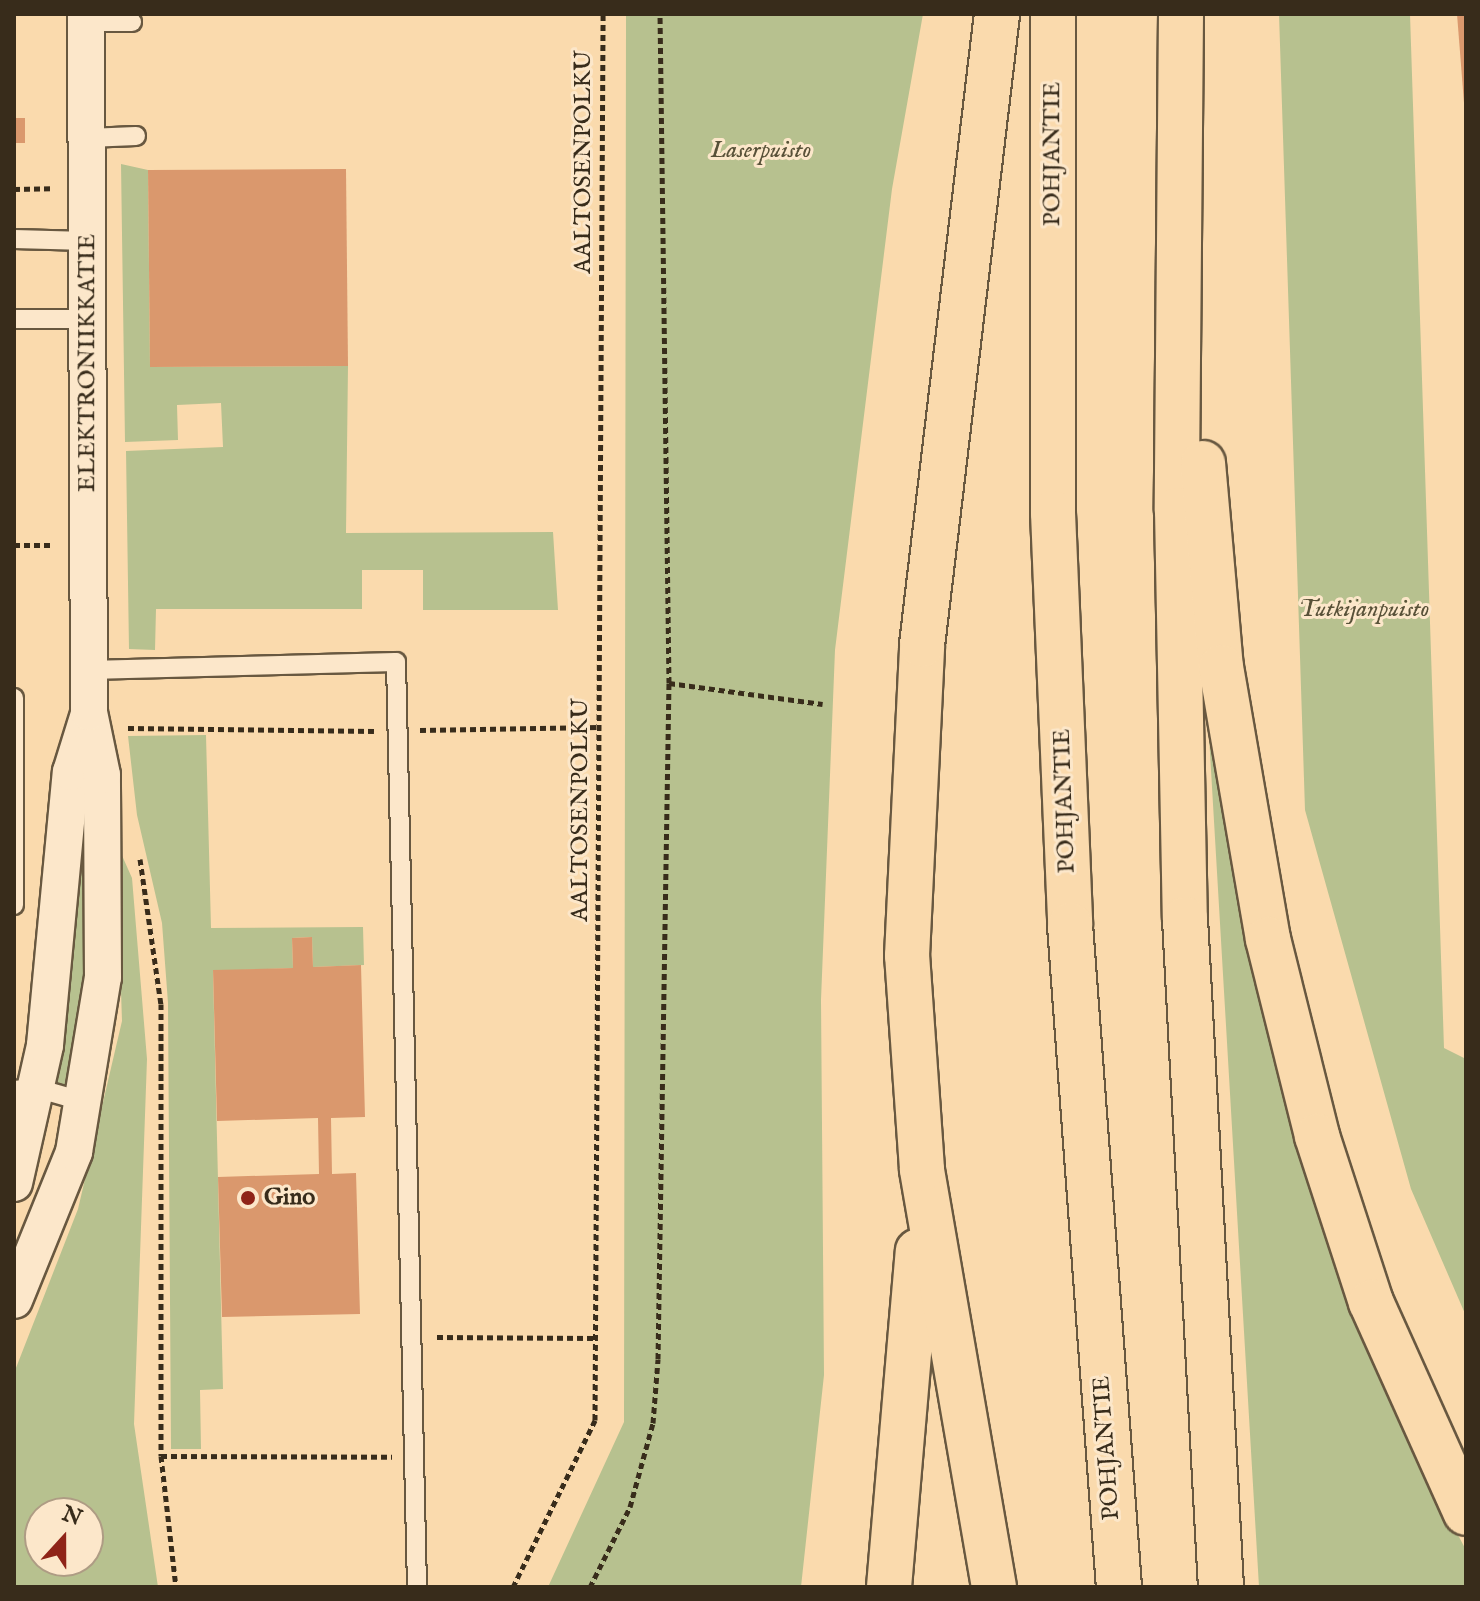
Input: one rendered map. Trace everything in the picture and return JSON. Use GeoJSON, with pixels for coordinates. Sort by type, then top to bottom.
{"type":"FeatureCollection","features":[{"type":"Feature","properties":{"kind":"highway"},"geometry":{"type":"LineString","coordinates":[[994,1587],[922,1169],[907,956],[922,645],[997,14]]}},
{"type":"Feature","properties":{"kind":"highway","name":"POHJANTIE"},"geometry":{"type":"LineString","coordinates":[[1053,14],[1053,529],[1070,925],[1119,1587]]}},
{"type":"Feature","properties":{"kind":"highway"},"geometry":{"type":"LineString","coordinates":[[1181,14],[1179,154],[1185,919],[1221,1587]]}},
{"type":"Feature","properties":{"kind":"highway"},"geometry":{"type":"LineString","coordinates":[[1179,154],[1221,667],[1268,939],[1317,1136],[1371,1302],[1466,1513]]}},
{"type":"Feature","properties":{"kind":"highway"},"geometry":{"type":"LineString","coordinates":[[889,1587],[922,1169]]}},
{"type":"Feature","properties":{"kind":"street","name":"ELEKTRONIIKKATIE"},"geometry":{"type":"LineString","coordinates":[[14,1300],[45,1234],[85,1102],[103,977],[104,720],[89,670],[86,18]]}},
{"type":"Feature","properties":{"kind":"street","name":"ELEKTRONIIKKATIE"},"geometry":{"type":"LineString","coordinates":[[14,1183],[25,1089],[59,957],[71,772],[104,720]]}},
{"type":"Feature","properties":{"kind":"lane"},"geometry":{"type":"LineString","coordinates":[[86,18],[132,22]]}},
{"type":"Feature","properties":{"kind":"lane"},"geometry":{"type":"LineString","coordinates":[[88,138],[136,136]]}},
{"type":"Feature","properties":{"kind":"lane"},"geometry":{"type":"LineString","coordinates":[[14,239],[87,241]]}},
{"type":"Feature","properties":{"kind":"lane"},"geometry":{"type":"LineString","coordinates":[[14,319],[88,319]]}},
{"type":"Feature","properties":{"kind":"lane"},"geometry":{"type":"LineString","coordinates":[[89,670],[396,662],[395,731],[417,1587]]}},
{"type":"Feature","properties":{"kind":"lane"},"geometry":{"type":"LineString","coordinates":[[14,698],[14,905]]}},
{"type":"Feature","properties":{"kind":"lane"},"geometry":{"type":"LineString","coordinates":[[25,1089],[85,1102]]}},
{"type":"Feature","properties":{"kind":"path","name":"AALTOSENPOLKU"},"geometry":{"type":"LineString","coordinates":[[513,1587],[595,1420],[603,14]]}},
{"type":"Feature","properties":{"kind":"path"},"geometry":{"type":"LineString","coordinates":[[590,1587],[630,1507],[654,1410],[669,683],[660,14]]}},
{"type":"Feature","properties":{"kind":"path"},"geometry":{"type":"LineString","coordinates":[[14,189],[57,188]]}},
{"type":"Feature","properties":{"kind":"path"},"geometry":{"type":"LineString","coordinates":[[14,545],[58,545]]}},
{"type":"Feature","properties":{"kind":"path"},"geometry":{"type":"LineString","coordinates":[[669,683],[823,704]]}},
{"type":"Feature","properties":{"kind":"path"},"geometry":{"type":"LineString","coordinates":[[104,720],[395,731],[599,727]]}},
{"type":"Feature","properties":{"kind":"path"},"geometry":{"type":"LineString","coordinates":[[410,1337],[596,1338]]}},
{"type":"Feature","properties":{"kind":"path"},"geometry":{"type":"LineString","coordinates":[[161,1456],[413,1457]]}},
{"type":"Feature","properties":{"kind":"green space","name":"Laserpuisto"},"geometry":{"type":"Polygon","coordinates":[[[626,14],[923,14],[892,189],[835,650],[821,1000],[824,1375],[801,1587],[548,1587],[624,1422],[626,14]]]}},
{"type":"Feature","properties":{"kind":"green space","name":"Tutkijanpuisto"},"geometry":{"type":"Polygon","coordinates":[[[1279,14],[1410,14],[1444,1048],[1466,1059],[1466,1316],[1411,1189],[1305,810],[1279,14]]]}},
{"type":"Feature","properties":{"kind":"green space"},"geometry":{"type":"Polygon","coordinates":[[[121,164],[148,170],[150,367],[348,366],[346,533],[553,532],[558,610],[423,610],[423,570],[362,570],[362,609],[156,609],[155,650],[129,649],[126,451],[223,447],[221,403],[177,405],[178,440],[125,442],[121,164]]]}},
{"type":"Feature","properties":{"kind":"green space"},"geometry":{"type":"Polygon","coordinates":[[[1207,702],[1428,1479],[1466,1550],[1466,1587],[1259,1587],[1207,702]]]}},
{"type":"Feature","properties":{"kind":"green space"},"geometry":{"type":"Polygon","coordinates":[[[206,735],[211,928],[363,927],[364,965],[313,967],[312,937],[292,938],[293,968],[213,971],[223,1389],[200,1390],[201,1449],[171,1449],[168,1003],[162,923],[137,815],[128,736],[206,735]]]}},
{"type":"Feature","properties":{"kind":"green space"},"geometry":{"type":"Polygon","coordinates":[[[79,831],[92,832],[92,943],[66,1091],[52,1088],[79,831]]]}},
{"type":"Feature","properties":{"kind":"green space"},"geometry":{"type":"Polygon","coordinates":[[[116,842],[132,878],[147,1059],[134,1424],[158,1587],[14,1587],[14,1373],[78,1209],[122,1021],[116,842]]]}},
{"type":"Feature","properties":{"kind":"building"},"geometry":{"type":"Polygon","coordinates":[[[1457,14],[1466,14],[1466,103],[1464,103],[1457,14]]]}},
{"type":"Feature","properties":{"kind":"building"},"geometry":{"type":"Polygon","coordinates":[[[14,118],[25,118],[25,143],[14,143],[14,118]]]}},
{"type":"Feature","properties":{"kind":"building"},"geometry":{"type":"Polygon","coordinates":[[[346,169],[348,366],[150,367],[148,170],[346,169]]]}},
{"type":"Feature","properties":{"kind":"building"},"geometry":{"type":"Polygon","coordinates":[[[312,937],[313,967],[361,965],[365,1117],[331,1118],[332,1174],[356,1173],[360,1314],[222,1317],[218,1177],[319,1174],[318,1118],[217,1121],[213,970],[293,968],[292,938],[312,937]]]}},
{"type":"Feature","properties":{"kind":"place","name":"Gino"},"geometry":{"type":"Point","coordinates":[248,1198]}}]}
